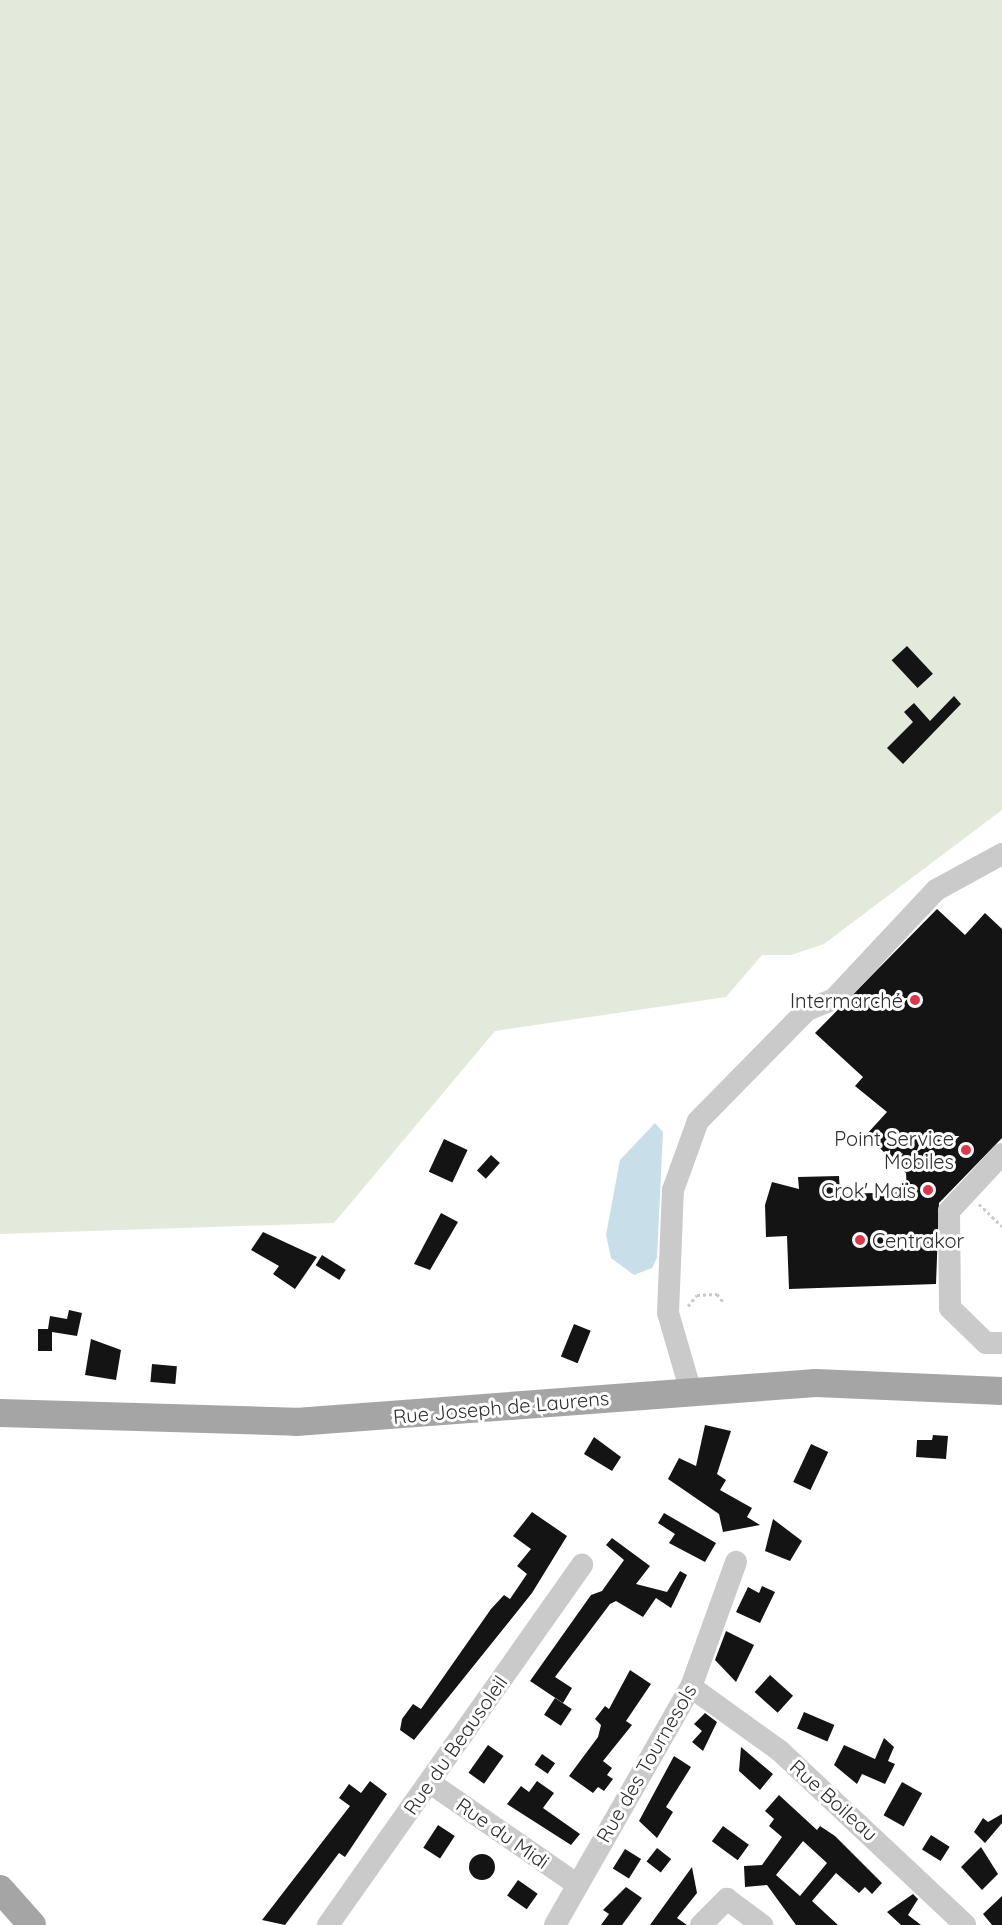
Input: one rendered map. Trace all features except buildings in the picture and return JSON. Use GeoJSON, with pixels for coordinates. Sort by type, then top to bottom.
{"type":"FeatureCollection","features":[{"type":"Feature","properties":{"kind":"main road","name":"Rue Joseph de Laurens"},"geometry":{"type":"LineString","coordinates":[[0,1413],[296,1422],[691,1392],[855,1383],[1002,1391]]}},
{"type":"Feature","properties":{"kind":"main road"},"geometry":{"type":"LineString","coordinates":[[0,1889],[32,1925]]}},
{"type":"Feature","properties":{"kind":"street"},"geometry":{"type":"LineString","coordinates":[[691,1392],[668,1313],[674,1190],[698,1121],[807,1010],[834,999],[936,890],[1002,854]]}},
{"type":"Feature","properties":{"kind":"street"},"geometry":{"type":"LineString","coordinates":[[1002,1154],[949,1211],[949,1232],[950,1308],[986,1343],[1002,1343]]}},
{"type":"Feature","properties":{"kind":"street","name":"Rue des Tournesols"},"geometry":{"type":"LineString","coordinates":[[555,1925],[691,1687],[736,1562]]}},
{"type":"Feature","properties":{"kind":"street","name":"Rue du Beausoleil"},"geometry":{"type":"LineString","coordinates":[[328,1925],[582,1565]]}},
{"type":"Feature","properties":{"kind":"street","name":"Rue Boileau"},"geometry":{"type":"LineString","coordinates":[[691,1687],[780,1751],[965,1925]]}},
{"type":"Feature","properties":{"kind":"street","name":"Rue du Midi"},"geometry":{"type":"LineString","coordinates":[[429,1782],[578,1885]]}},
{"type":"Feature","properties":{"kind":"street"},"geometry":{"type":"LineString","coordinates":[[701,1925],[728,1899],[762,1925]]}},
{"type":"Feature","properties":{"kind":"path"},"geometry":{"type":"LineString","coordinates":[[684,1313],[697,1295],[717,1294],[724,1303]]}},
{"type":"Feature","properties":{"kind":"green space"},"geometry":{"type":"Polygon","coordinates":[[[0,0],[1002,0],[1002,810],[824,944],[791,955],[762,955],[726,997],[495,1031],[334,1223],[0,1234],[0,0]]]}},
{"type":"Feature","properties":{"kind":"water"},"geometry":{"type":"Polygon","coordinates":[[[655,1123],[663,1132],[657,1258],[652,1268],[634,1275],[611,1258],[606,1235],[620,1160],[655,1123]]]}},
{"type":"Feature","properties":{"kind":"place","name":"Intermarché"},"geometry":{"type":"Point","coordinates":[915,1000]}},
{"type":"Feature","properties":{"kind":"place","name":"Point Service Mobiles"},"geometry":{"type":"Point","coordinates":[966,1150]}},
{"type":"Feature","properties":{"kind":"place","name":"Crok' Maïs"},"geometry":{"type":"Point","coordinates":[928,1190]}},
{"type":"Feature","properties":{"kind":"place","name":"Centrakor"},"geometry":{"type":"Point","coordinates":[860,1240]}}]}
